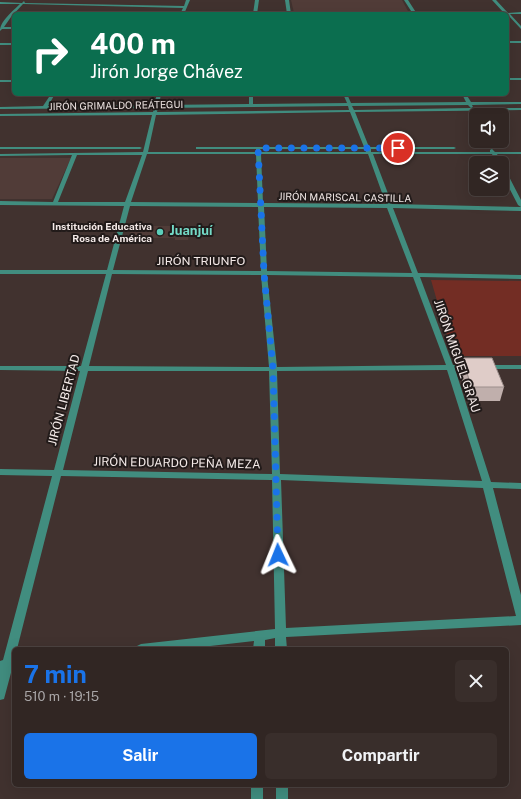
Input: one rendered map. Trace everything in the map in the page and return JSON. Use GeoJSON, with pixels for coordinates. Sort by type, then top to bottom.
{"type":"FeatureCollection","features":[{"type":"Feature","properties":{"kind":"street"},"geometry":{"type":"LineString","coordinates":[[15,12],[26,0]]}},
{"type":"Feature","properties":{"kind":"street"},"geometry":{"type":"LineString","coordinates":[[98,10],[103,0]]}},
{"type":"Feature","properties":{"kind":"street"},"geometry":{"type":"LineString","coordinates":[[183,12],[188,0]]}},
{"type":"Feature","properties":{"kind":"street"},"geometry":{"type":"LineString","coordinates":[[255,12],[257,0]]}},
{"type":"Feature","properties":{"kind":"street"},"geometry":{"type":"LineString","coordinates":[[287,0],[289,12]]}},
{"type":"Feature","properties":{"kind":"street"},"geometry":{"type":"LineString","coordinates":[[406,0],[414,12]]}},
{"type":"Feature","properties":{"kind":"street"},"geometry":{"type":"LineString","coordinates":[[494,0],[505,12]]}},
{"type":"Feature","properties":{"kind":"street"},"geometry":{"type":"LineString","coordinates":[[0,3],[185,7]]}},
{"type":"Feature","properties":{"kind":"street"},"geometry":{"type":"LineString","coordinates":[[509,14],[521,13]]}},
{"type":"Feature","properties":{"kind":"street"},"geometry":{"type":"LineString","coordinates":[[5,16],[12,16]]}},
{"type":"Feature","properties":{"kind":"street"},"geometry":{"type":"LineString","coordinates":[[1,28],[12,16]]}},
{"type":"Feature","properties":{"kind":"street"},"geometry":{"type":"LineString","coordinates":[[509,16],[521,28]]}},
{"type":"Feature","properties":{"kind":"street"},"geometry":{"type":"LineString","coordinates":[[1,28],[12,28]]}},
{"type":"Feature","properties":{"kind":"street"},"geometry":{"type":"LineString","coordinates":[[509,42],[521,42]]}},
{"type":"Feature","properties":{"kind":"street"},"geometry":{"type":"LineString","coordinates":[[0,44],[12,44]]}},
{"type":"Feature","properties":{"kind":"street"},"geometry":{"type":"LineString","coordinates":[[509,79],[521,79]]}},
{"type":"Feature","properties":{"kind":"street"},"geometry":{"type":"LineString","coordinates":[[0,81],[12,81]]}},
{"type":"Feature","properties":{"kind":"street"},"geometry":{"type":"LineString","coordinates":[[45,107],[52,96]]}},
{"type":"Feature","properties":{"kind":"street","name":"JIRÓN LIBERTAD"},"geometry":{"type":"LineString","coordinates":[[0,695],[127,205],[146,151],[158,96]]}},
{"type":"Feature","properties":{"kind":"street"},"geometry":{"type":"LineString","coordinates":[[250,96],[251,105]]}},
{"type":"Feature","properties":{"kind":"street","name":"JIRÓN MIGUEL GRAU"},"geometry":{"type":"LineString","coordinates":[[346,96],[369,150],[450,366],[487,484],[521,615]]}},
{"type":"Feature","properties":{"kind":"street"},"geometry":{"type":"LineString","coordinates":[[465,96],[471,108]]}},
{"type":"Feature","properties":{"kind":"street","name":"JIRÓN GRIMALDO REÁTEGUI"},"geometry":{"type":"LineString","coordinates":[[0,115],[155,110],[521,103]]}},
{"type":"Feature","properties":{"kind":"street","name":"JIRÓN GRIMALDO REÁTEGUI"},"geometry":{"type":"LineString","coordinates":[[0,108],[45,107],[155,110],[251,105],[469,110]]}},
{"type":"Feature","properties":{"kind":"street","name":"JIRÓN GRIMALDO REÁTEGUI"},"geometry":{"type":"LineString","coordinates":[[509,109],[521,109]]}},
{"type":"Feature","properties":{"kind":"street"},"geometry":{"type":"LineString","coordinates":[[0,148],[146,151],[493,151],[521,153]]}},
{"type":"Feature","properties":{"kind":"street"},"geometry":{"type":"LineString","coordinates":[[493,151],[521,148]]}},
{"type":"Feature","properties":{"kind":"street"},"geometry":{"type":"LineString","coordinates":[[0,155],[75,155],[146,151]]}},
{"type":"Feature","properties":{"kind":"street"},"geometry":{"type":"LineString","coordinates":[[259,151],[260,206],[264,273],[273,369],[281,647]]}},
{"type":"Feature","properties":{"kind":"street"},"geometry":{"type":"LineString","coordinates":[[493,151],[496,156]]}},
{"type":"Feature","properties":{"kind":"street"},"geometry":{"type":"LineString","coordinates":[[55,203],[75,155]]}},
{"type":"Feature","properties":{"kind":"street"},"geometry":{"type":"LineString","coordinates":[[509,182],[521,205]]}},
{"type":"Feature","properties":{"kind":"street","name":"JIRÓN MARISCAL CASTILLA"},"geometry":{"type":"LineString","coordinates":[[0,203],[389,206],[521,209]]}},
{"type":"Feature","properties":{"kind":"street","name":"JIRÓN TRIUNFO"},"geometry":{"type":"LineString","coordinates":[[0,272],[264,273],[521,277]]}},
{"type":"Feature","properties":{"kind":"street"},"geometry":{"type":"LineString","coordinates":[[0,368],[273,369],[450,366],[521,367]]}},
{"type":"Feature","properties":{"kind":"street","name":"JIRÓN EDUARDO PEÑA MEZA"},"geometry":{"type":"LineString","coordinates":[[0,472],[58,472],[521,486]]}},
{"type":"Feature","properties":{"kind":"street"},"geometry":{"type":"LineString","coordinates":[[158,647],[281,632],[521,620]]}},
{"type":"Feature","properties":{"kind":"street"},"geometry":{"type":"LineString","coordinates":[[259,647],[260,635]]}},
{"type":"Feature","properties":{"kind":"street"},"geometry":{"type":"LineString","coordinates":[[257,787],[257,799]]}},
{"type":"Feature","properties":{"kind":"street"},"geometry":{"type":"LineString","coordinates":[[282,787],[282,799]]}},
{"type":"Feature","properties":{"kind":"shaded area"},"geometry":{"type":"Polygon","coordinates":[[[291,0],[402,0],[408,12],[294,12],[291,0]]]}},
{"type":"Feature","properties":{"kind":"shaded area"},"geometry":{"type":"Polygon","coordinates":[[[0,158],[71,158],[52,199],[0,199],[0,158]]]}},
{"type":"Feature","properties":{"kind":"shaded area","name":"Institución Educativa Rosa de América"},"geometry":{"type":"Polygon","coordinates":[[[131,226],[190,226],[188,240],[175,240],[175,238],[129,238],[131,226]]]}},
{"type":"Feature","properties":{"kind":"shaded area"},"geometry":{"type":"Polygon","coordinates":[[[431,280],[521,281],[521,356],[453,356],[431,280]]]}},
{"type":"Feature","properties":{"kind":"building"},"geometry":{"type":"Polygon","coordinates":[[[463,358],[492,358],[504,387],[471,387],[463,358]]]}},
{"type":"Feature","properties":{"kind":"place","name":"Institución Educativa Rosa de América"},"geometry":{"type":"Point","coordinates":[160,232]}},
{"type":"Feature","properties":{"kind":"district","name":"Juanjuí"},"geometry":{"type":"Point","coordinates":[191,230]}},
{"type":"Feature","properties":{"kind":"route"},"geometry":{"type":"LineString","coordinates":[[278,555],[273,369],[264,273],[258,148],[398,148]]}}]}
